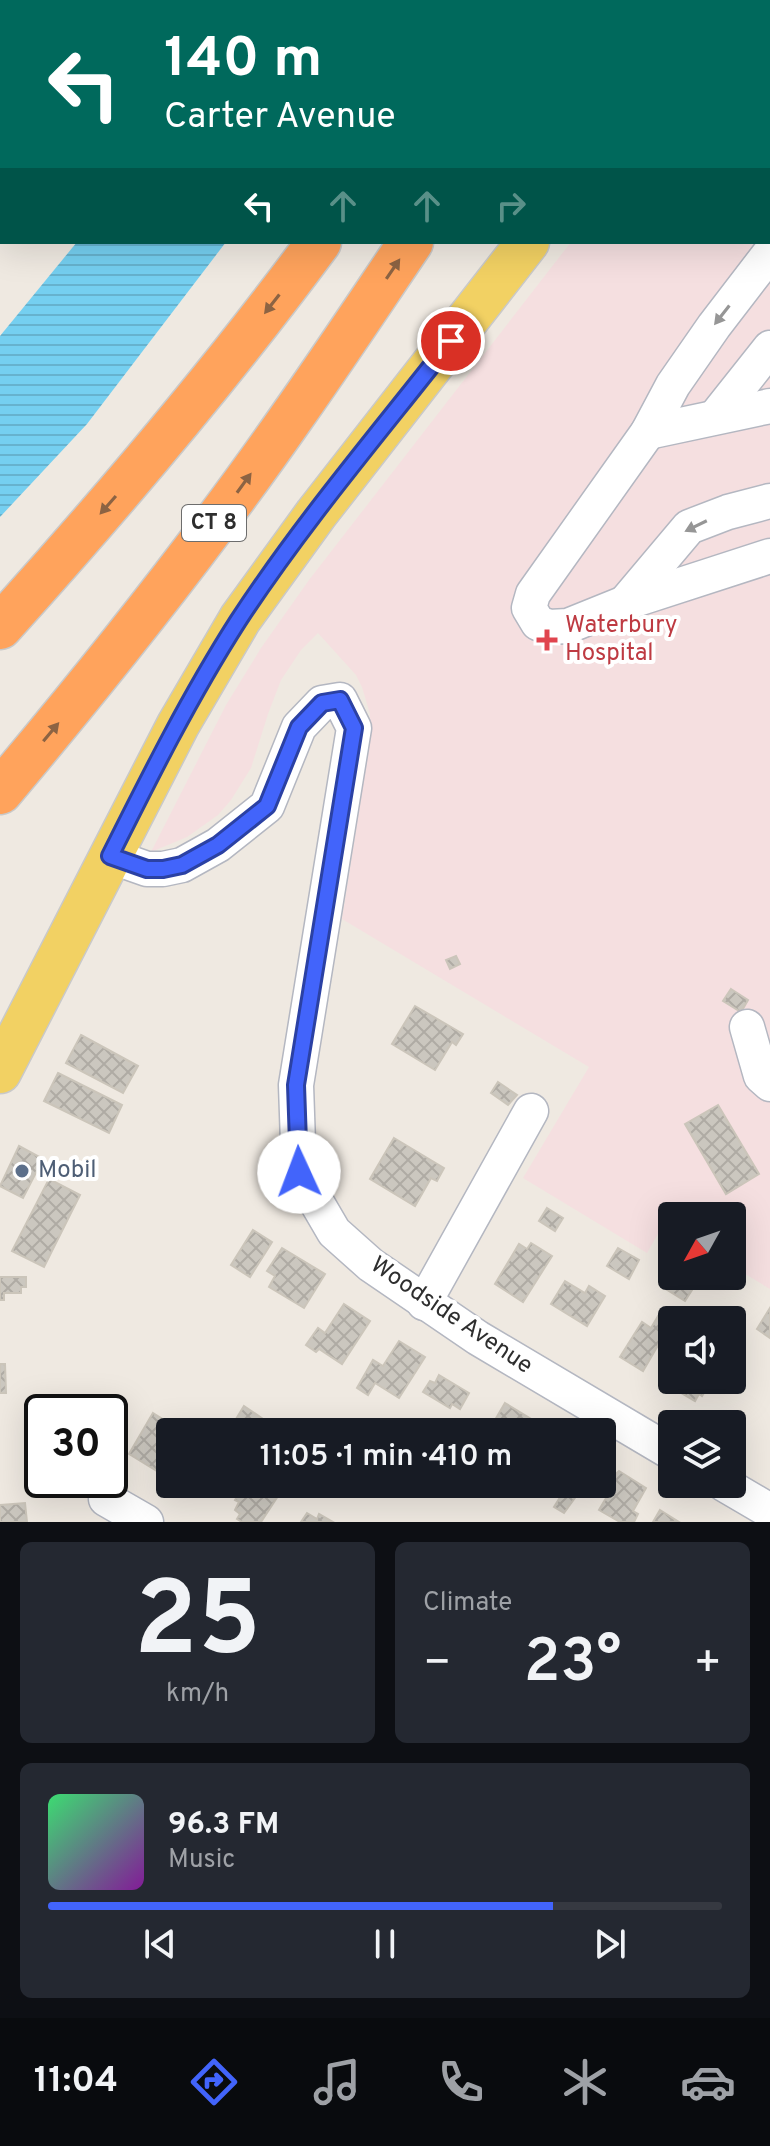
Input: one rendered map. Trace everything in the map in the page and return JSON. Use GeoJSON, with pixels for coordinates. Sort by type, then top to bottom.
{"type":"FeatureCollection","features":[{"type":"Feature","properties":{"kind":"highway"},"geometry":{"type":"LineString","coordinates":[[0,627],[221,371],[317,244]]}},
{"type":"Feature","properties":{"kind":"highway","name":"CT 8"},"geometry":{"type":"LineString","coordinates":[[0,792],[71,708],[220,516],[291,419],[410,244]]}},
{"type":"Feature","properties":{"kind":"main road"},"geometry":{"type":"LineString","coordinates":[[0,1072],[178,725],[240,619],[316,514],[526,244]]}},
{"type":"Feature","properties":{"kind":"street"},"geometry":{"type":"LineString","coordinates":[[770,253],[673,385],[648,432],[533,594],[529,608],[538,623],[549,627],[568,626],[625,603],[770,556]]}},
{"type":"Feature","properties":{"kind":"street"},"geometry":{"type":"LineString","coordinates":[[716,416],[770,348]]}},
{"type":"Feature","properties":{"kind":"street"},"geometry":{"type":"LineString","coordinates":[[648,432],[770,406]]}},
{"type":"Feature","properties":{"kind":"street"},"geometry":{"type":"LineString","coordinates":[[625,603],[689,527],[770,501]]}},
{"type":"Feature","properties":{"kind":"street","name":"Woodside Avenue"},"geometry":{"type":"LineString","coordinates":[[110,856],[147,869],[163,869],[182,865],[218,845],[267,806],[299,727],[322,703],[340,700],[354,728],[296,1085],[299,1172],[334,1232],[371,1265],[491,1346],[658,1445]]}},
{"type":"Feature","properties":{"kind":"street"},"geometry":{"type":"LineString","coordinates":[[747,1027],[761,1076],[770,1084]]}},
{"type":"Feature","properties":{"kind":"street"},"geometry":{"type":"LineString","coordinates":[[424,1303],[531,1111]]}},
{"type":"Feature","properties":{"kind":"street"},"geometry":{"type":"LineString","coordinates":[[746,1497],[770,1511]]}},
{"type":"Feature","properties":{"kind":"street"},"geometry":{"type":"LineString","coordinates":[[106,1499],[146,1522]]}},
{"type":"Feature","properties":{"kind":"shaded area","name":"Waterbury Hospital"},"geometry":{"type":"Polygon","coordinates":[[[569,244],[770,244],[770,1289],[746,1274],[746,1202],[658,1202],[658,1234],[647,1253],[523,1178],[589,1067],[342,919],[370,741],[370,714],[356,675],[318,633],[301,650],[281,680],[251,768],[231,800],[218,815],[187,837],[151,852],[226,705],[309,580],[569,244]]]}},
{"type":"Feature","properties":{"kind":"water"},"geometry":{"type":"Polygon","coordinates":[[[75,244],[224,244],[87,424],[0,517],[0,336],[75,244]]]}},
{"type":"Feature","properties":{"kind":"building"},"geometry":{"type":"Polygon","coordinates":[[[456,956],[460,964],[450,969],[446,960],[456,956]]]}},
{"type":"Feature","properties":{"kind":"building"},"geometry":{"type":"Polygon","coordinates":[[[731,989],[748,1000],[741,1012],[723,1001],[731,989]]]}},
{"type":"Feature","properties":{"kind":"building"},"geometry":{"type":"Polygon","coordinates":[[[415,1006],[463,1034],[456,1045],[452,1042],[435,1070],[392,1044],[415,1006]]]}},
{"type":"Feature","properties":{"kind":"building"},"geometry":{"type":"Polygon","coordinates":[[[81,1035],[138,1066],[123,1093],[66,1063],[81,1035]]]}},
{"type":"Feature","properties":{"kind":"building"},"geometry":{"type":"Polygon","coordinates":[[[58,1073],[122,1105],[109,1133],[44,1101],[58,1073]]]}},
{"type":"Feature","properties":{"kind":"building"},"geometry":{"type":"Polygon","coordinates":[[[498,1082],[517,1095],[508,1105],[491,1093],[498,1082]]]}},
{"type":"Feature","properties":{"kind":"building"},"geometry":{"type":"Polygon","coordinates":[[[718,1105],[759,1174],[726,1194],[685,1124],[718,1105]]]}},
{"type":"Feature","properties":{"kind":"building"},"geometry":{"type":"Polygon","coordinates":[[[394,1138],[444,1168],[437,1181],[431,1178],[415,1206],[370,1179],[394,1138]]]}},
{"type":"Feature","properties":{"kind":"building","name":"Mobil"},"geometry":{"type":"Polygon","coordinates":[[[19,1146],[43,1159],[23,1198],[0,1186],[19,1146]]]}},
{"type":"Feature","properties":{"kind":"building"},"geometry":{"type":"Polygon","coordinates":[[[49,1179],[80,1195],[44,1267],[12,1251],[49,1179]]]}},
{"type":"Feature","properties":{"kind":"building"},"geometry":{"type":"Polygon","coordinates":[[[547,1208],[563,1218],[555,1231],[539,1221],[547,1208]]]}},
{"type":"Feature","properties":{"kind":"building"},"geometry":{"type":"Polygon","coordinates":[[[253,1230],[272,1242],[250,1277],[231,1265],[253,1230]]]}},
{"type":"Feature","properties":{"kind":"building"},"geometry":{"type":"Polygon","coordinates":[[[531,1243],[552,1256],[523,1302],[495,1284],[519,1244],[527,1249],[531,1243]]]}},
{"type":"Feature","properties":{"kind":"building"},"geometry":{"type":"Polygon","coordinates":[[[282,1248],[325,1274],[304,1308],[269,1287],[275,1276],[267,1271],[282,1248]]]}},
{"type":"Feature","properties":{"kind":"building"},"geometry":{"type":"Polygon","coordinates":[[[618,1248],[639,1260],[629,1279],[607,1266],[618,1248]]]}},
{"type":"Feature","properties":{"kind":"building"},"geometry":{"type":"Polygon","coordinates":[[[0,1277],[26,1277],[26,1287],[21,1287],[21,1293],[4,1293],[4,1300],[0,1300],[0,1277]]]}},
{"type":"Feature","properties":{"kind":"building"},"geometry":{"type":"Polygon","coordinates":[[[565,1281],[585,1293],[589,1286],[605,1296],[587,1326],[551,1304],[565,1281]]]}},
{"type":"Feature","properties":{"kind":"building"},"geometry":{"type":"Polygon","coordinates":[[[667,1290],[692,1290],[685,1301],[667,1290]]]}},
{"type":"Feature","properties":{"kind":"building"},"geometry":{"type":"Polygon","coordinates":[[[344,1304],[370,1321],[342,1364],[319,1349],[316,1352],[306,1345],[318,1328],[325,1333],[344,1304]]]}},
{"type":"Feature","properties":{"kind":"building"},"geometry":{"type":"Polygon","coordinates":[[[770,1308],[770,1338],[757,1329],[770,1308]]]}},
{"type":"Feature","properties":{"kind":"building"},"geometry":{"type":"Polygon","coordinates":[[[658,1316],[658,1345],[643,1371],[620,1357],[642,1322],[651,1328],[658,1316]]]}},
{"type":"Feature","properties":{"kind":"building"},"geometry":{"type":"Polygon","coordinates":[[[399,1341],[425,1357],[399,1398],[375,1383],[368,1395],[357,1388],[373,1360],[383,1366],[399,1341]]]}},
{"type":"Feature","properties":{"kind":"building"},"geometry":{"type":"Polygon","coordinates":[[[0,1364],[5,1364],[6,1393],[0,1393],[0,1364]]]}},
{"type":"Feature","properties":{"kind":"building"},"geometry":{"type":"Polygon","coordinates":[[[439,1375],[469,1393],[460,1409],[452,1404],[450,1408],[423,1392],[430,1381],[435,1383],[439,1375]]]}},
{"type":"Feature","properties":{"kind":"building"},"geometry":{"type":"Polygon","coordinates":[[[683,1394],[699,1394],[695,1401],[683,1394]]]}},
{"type":"Feature","properties":{"kind":"building"},"geometry":{"type":"Polygon","coordinates":[[[505,1403],[530,1418],[496,1418],[505,1403]]]}},
{"type":"Feature","properties":{"kind":"building"},"geometry":{"type":"Polygon","coordinates":[[[244,1406],[262,1418],[237,1418],[244,1406]]]}},
{"type":"Feature","properties":{"kind":"building"},"geometry":{"type":"Polygon","coordinates":[[[153,1413],[161,1418],[156,1418],[156,1470],[129,1454],[153,1413]]]}},
{"type":"Feature","properties":{"kind":"building"},"geometry":{"type":"Polygon","coordinates":[[[619,1471],[646,1488],[633,1511],[638,1514],[634,1522],[620,1522],[599,1510],[606,1498],[616,1498],[616,1474],[619,1471]]]}},
{"type":"Feature","properties":{"kind":"building"},"geometry":{"type":"Polygon","coordinates":[[[277,1498],[261,1522],[237,1519],[240,1514],[235,1510],[239,1502],[235,1500],[277,1498]]]}},
{"type":"Feature","properties":{"kind":"building"},"geometry":{"type":"Polygon","coordinates":[[[560,1498],[575,1498],[564,1513],[554,1507],[560,1498]]]}},
{"type":"Feature","properties":{"kind":"building"},"geometry":{"type":"Polygon","coordinates":[[[25,1503],[27,1522],[0,1522],[0,1505],[25,1503]]]}},
{"type":"Feature","properties":{"kind":"building"},"geometry":{"type":"Polygon","coordinates":[[[660,1510],[679,1522],[653,1522],[660,1510]]]}},
{"type":"Feature","properties":{"kind":"building"},"geometry":{"type":"Polygon","coordinates":[[[307,1513],[317,1519],[319,1514],[333,1522],[301,1522],[307,1513]]]}},
{"type":"Feature","properties":{"kind":"place","name":"Waterbury Hospital"},"geometry":{"type":"Point","coordinates":[547,640]}},
{"type":"Feature","properties":{"kind":"place","name":"Mobil"},"geometry":{"type":"Point","coordinates":[22,1171]}},
{"type":"Feature","properties":{"kind":"route"},"geometry":{"type":"LineString","coordinates":[[299,1172],[296,1085],[354,728],[340,700],[322,703],[299,727],[267,806],[218,845],[182,865],[163,869],[147,869],[110,856],[208,669],[240,619],[274,569],[451,341]]}}]}
